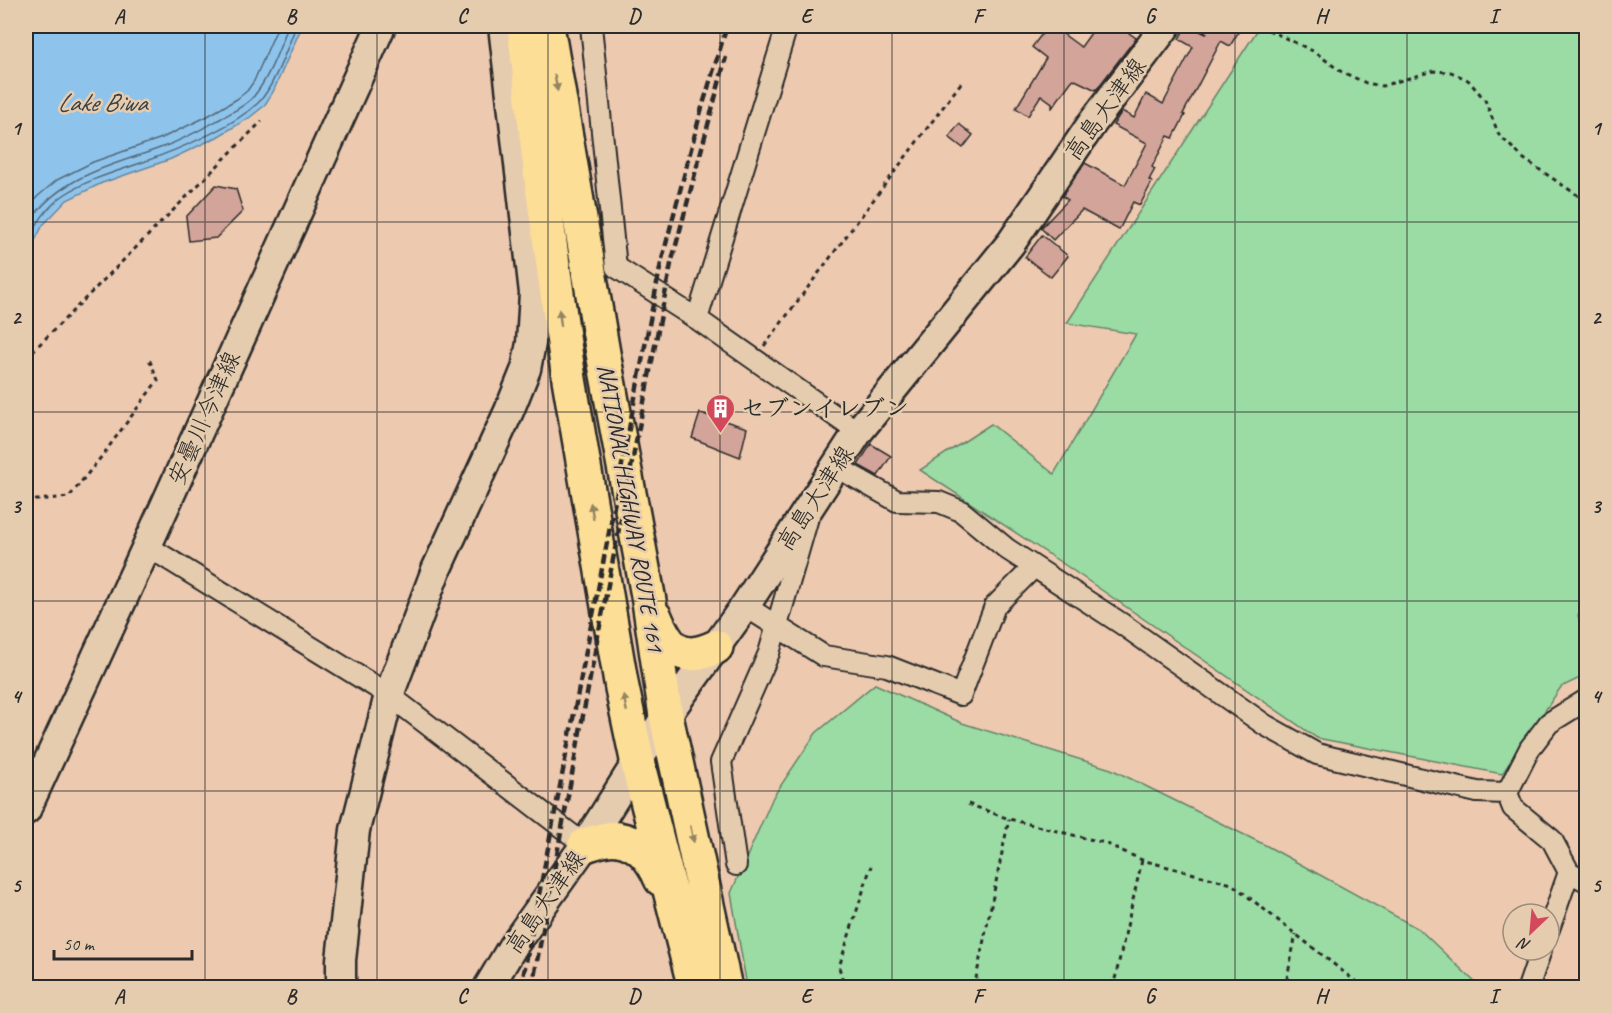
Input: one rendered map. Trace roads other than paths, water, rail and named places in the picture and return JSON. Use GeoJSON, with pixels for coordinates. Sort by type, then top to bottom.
{"type":"FeatureCollection","features":[{"type":"Feature","properties":{"kind":"highway","name":"NATIONAL HIGHWAY ROUTE 161"},"geometry":{"type":"LineString","coordinates":[[524,26],[541,179],[569,379],[617,658],[725,987]]}},
{"type":"Feature","properties":{"kind":"highway","name":"NATIONAL HIGHWAY ROUTE 161"},"geometry":{"type":"LineString","coordinates":[[547,26],[662,683],[650,757],[680,934],[697,987]]}},
{"type":"Feature","properties":{"kind":"highway"},"geometry":{"type":"LineString","coordinates":[[649,601],[665,639],[686,654],[707,659]]}},
{"type":"Feature","properties":{"kind":"highway"},"geometry":{"type":"LineString","coordinates":[[617,658],[632,671],[649,681],[662,683],[686,677],[707,659]]}},
{"type":"Feature","properties":{"kind":"highway"},"geometry":{"type":"LineString","coordinates":[[650,757],[697,964],[697,987]]}},
{"type":"Feature","properties":{"kind":"highway"},"geometry":{"type":"LineString","coordinates":[[585,845],[616,838],[636,846],[645,853],[653,861],[660,876],[680,934]]}},
{"type":"Feature","properties":{"kind":"main road","name":"安曇川今津線"},"geometry":{"type":"LineString","coordinates":[[26,810],[381,26]]}},
{"type":"Feature","properties":{"kind":"main road"},"geometry":{"type":"LineString","coordinates":[[341,987],[341,960],[355,830],[389,696],[436,570],[526,369],[531,343],[534,293],[503,26]]}},
{"type":"Feature","properties":{"kind":"main road","name":"高島大津線"},"geometry":{"type":"LineString","coordinates":[[488,987],[513,946],[650,757],[707,659],[858,432],[1011,243],[1093,122],[1166,26]]}},
{"type":"Feature","properties":{"kind":"street"},"geometry":{"type":"LineString","coordinates":[[591,26],[616,267],[697,319],[858,432]]}},
{"type":"Feature","properties":{"kind":"street"},"geometry":{"type":"LineString","coordinates":[[697,319],[786,26]]}},
{"type":"Feature","properties":{"kind":"street"},"geometry":{"type":"LineString","coordinates":[[835,466],[897,501],[939,502],[961,511],[1007,549],[1173,658],[1265,725],[1317,754],[1477,792],[1507,793]]}},
{"type":"Feature","properties":{"kind":"street"},"geometry":{"type":"LineString","coordinates":[[736,865],[721,762],[769,653],[807,527],[808,510]]}},
{"type":"Feature","properties":{"kind":"street"},"geometry":{"type":"LineString","coordinates":[[147,546],[389,696],[585,845]]}},
{"type":"Feature","properties":{"kind":"street"},"geometry":{"type":"LineString","coordinates":[[744,606],[824,656],[887,666],[961,695],[995,606],[1035,567]]}},
{"type":"Feature","properties":{"kind":"street"},"geometry":{"type":"LineString","coordinates":[[1507,793],[1530,748],[1549,723],[1587,700]]}},
{"type":"Feature","properties":{"kind":"street"},"geometry":{"type":"LineString","coordinates":[[1507,793],[1514,808],[1552,840],[1578,876],[1561,907]]}},
{"type":"Feature","properties":{"kind":"street"},"geometry":{"type":"LineString","coordinates":[[1528,987],[1537,962]]}},
{"type":"Feature","properties":{"kind":"water","name":"Lake Biwa"},"geometry":{"type":"Polygon","coordinates":[[[26,26],[302,26],[273,92],[264,106],[217,137],[171,159],[102,183],[67,200],[43,225],[26,258],[26,26]]]}},
{"type":"Feature","properties":{"kind":"railway"},"geometry":{"type":"LineString","coordinates":[[521,988],[661,263],[701,111],[727,26]]}},
{"type":"Feature","properties":{"kind":"railway"},"geometry":{"type":"LineString","coordinates":[[532,988],[671,264],[726,57]]}},
{"type":"Feature","properties":{"kind":"place","name":"セブンイレブン"},"geometry":{"type":"Point","coordinates":[720,434]}}]}
